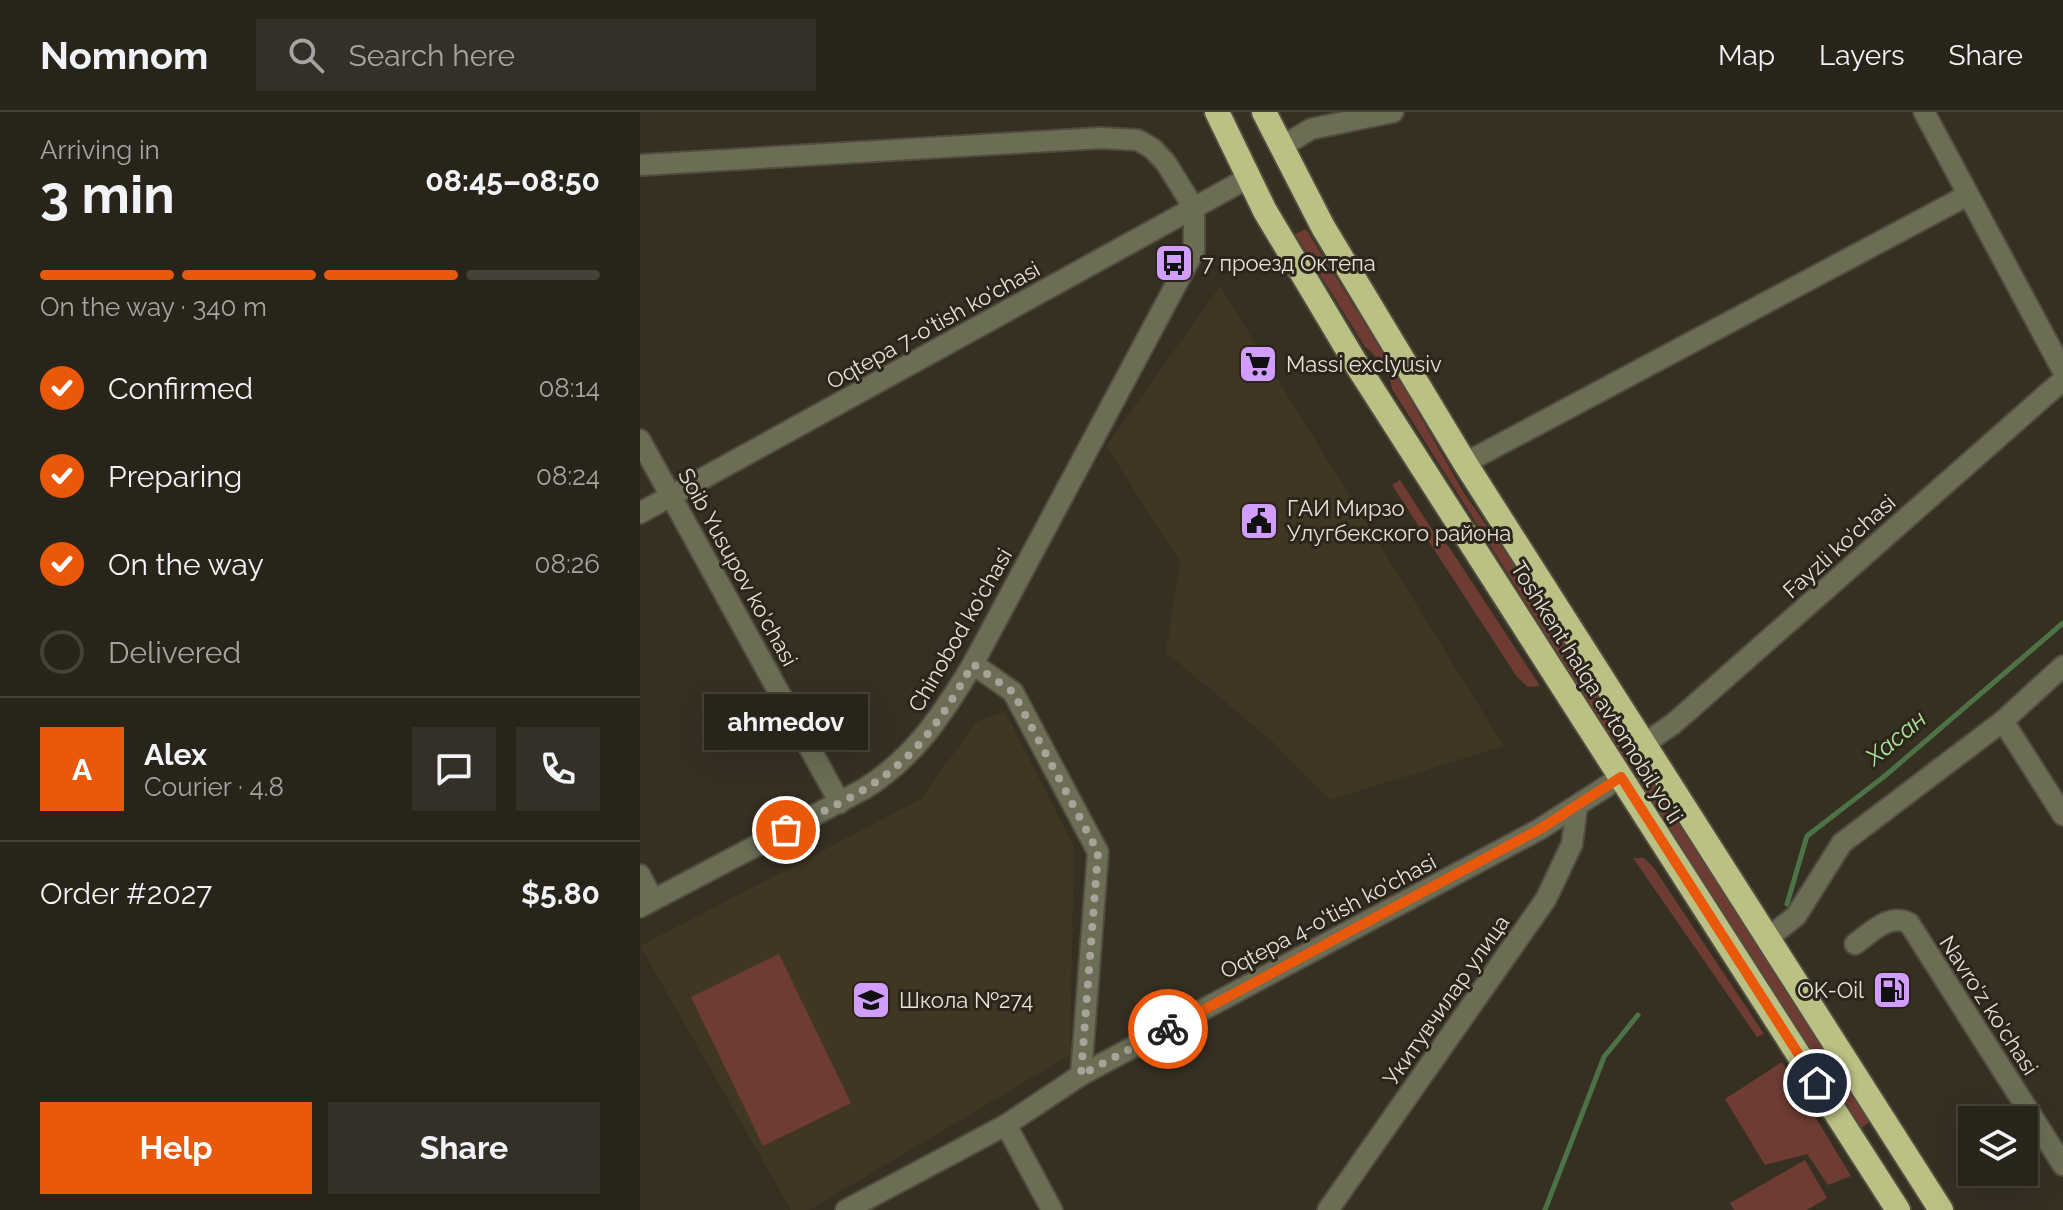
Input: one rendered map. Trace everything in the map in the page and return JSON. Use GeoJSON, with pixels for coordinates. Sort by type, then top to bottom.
{"type":"FeatureCollection","features":[{"type":"Feature","properties":{"kind":"highway","name":"Toshkent halqa avtomobil yo'li"},"geometry":{"type":"LineString","coordinates":[[1217,112],[1284,244],[1358,367],[1898,1210]]}},
{"type":"Feature","properties":{"kind":"highway","name":"Toshkent halqa avtomobil yo'li"},"geometry":{"type":"LineString","coordinates":[[1264,112],[1346,267],[1465,463],[1941,1210]]}},
{"type":"Feature","properties":{"kind":"highway"},"geometry":{"type":"LineString","coordinates":[[1248,178],[1281,147]]}},
{"type":"Feature","properties":{"kind":"highway"},"geometry":{"type":"LineString","coordinates":[[1876,1176],[1907,1156]]}},
{"type":"Feature","properties":{"kind":"street"},"geometry":{"type":"LineString","coordinates":[[1281,147],[1311,129],[1393,112]]}},
{"type":"Feature","properties":{"kind":"street"},"geometry":{"type":"LineString","coordinates":[[1924,112],[2063,371]]}},
{"type":"Feature","properties":{"kind":"street"},"geometry":{"type":"LineString","coordinates":[[640,165],[1121,137],[1138,140],[1153,149],[1172,172],[1194,208]]}},
{"type":"Feature","properties":{"kind":"street","name":"Oqtepa 7-o'tish ko'chasi"},"geometry":{"type":"LineString","coordinates":[[640,513],[1248,178]]}},
{"type":"Feature","properties":{"kind":"street"},"geometry":{"type":"LineString","coordinates":[[1465,463],[1968,195]]}},
{"type":"Feature","properties":{"kind":"street","name":"Chinobod ko'chasi"},"geometry":{"type":"LineString","coordinates":[[647,903],[840,803],[883,777],[910,754],[939,718],[973,664],[1194,251],[1194,208]]}},
{"type":"Feature","properties":{"kind":"street","name":"Fayzli ko'chasi"},"geometry":{"type":"LineString","coordinates":[[1644,744],[1673,724],[2063,380]]}},
{"type":"Feature","properties":{"kind":"street","name":"Soib Yusupov ko'chasi"},"geometry":{"type":"LineString","coordinates":[[640,440],[840,803]]}},
{"type":"Feature","properties":{"kind":"street"},"geometry":{"type":"LineString","coordinates":[[973,664],[1013,692],[1098,852],[1081,1075]]}},
{"type":"Feature","properties":{"kind":"street"},"geometry":{"type":"LineString","coordinates":[[1768,938],[1796,916],[1842,843],[2003,721],[2063,666]]}},
{"type":"Feature","properties":{"kind":"street"},"geometry":{"type":"LineString","coordinates":[[2003,721],[2063,815]]}},
{"type":"Feature","properties":{"kind":"street","name":"Oqtepa 4-o'tish ko'chasi"},"geometry":{"type":"LineString","coordinates":[[846,1210],[1006,1125],[1081,1075],[1540,829],[1621,777]]}},
{"type":"Feature","properties":{"kind":"street","name":"Укитувчилар улица"},"geometry":{"type":"LineString","coordinates":[[1328,1210],[1546,899],[1572,844],[1577,806]]}},
{"type":"Feature","properties":{"kind":"street"},"geometry":{"type":"LineString","coordinates":[[640,875],[647,903]]}},
{"type":"Feature","properties":{"kind":"street","name":"Navro'z ko'chasi"},"geometry":{"type":"LineString","coordinates":[[1855,944],[1891,919],[1900,918],[1909,923],[2063,1165]]}},
{"type":"Feature","properties":{"kind":"street"},"geometry":{"type":"LineString","coordinates":[[1006,1125],[1052,1210]]}},
{"type":"Feature","properties":{"kind":"shaded area"},"geometry":{"type":"Polygon","coordinates":[[[1306,229],[1399,379],[1464,493],[1543,606],[1870,1122],[1861,1128],[1392,389],[1382,365],[1365,347],[1295,234],[1306,229]]]}},
{"type":"Feature","properties":{"kind":"shaded area","name":"ГАИ Мирзо Улугбекского района"},"geometry":{"type":"Polygon","coordinates":[[[1220,286],[1504,746],[1329,800],[1275,744],[1166,652],[1180,562],[1106,446],[1220,286]]]}},
{"type":"Feature","properties":{"kind":"shaded area"},"geometry":{"type":"Polygon","coordinates":[[[1400,480],[1433,531],[1449,547],[1540,686],[1528,687],[1517,677],[1392,485],[1400,480]]]}},
{"type":"Feature","properties":{"kind":"shaded area","name":"Школа №274"},"geometry":{"type":"Polygon","coordinates":[[[1005,711],[1074,847],[1070,1055],[809,1210],[791,1210],[640,946],[921,799],[976,722],[1005,711]]]}},
{"type":"Feature","properties":{"kind":"shaded area"},"geometry":{"type":"Polygon","coordinates":[[[1633,858],[1644,858],[1654,868],[1764,1034],[1757,1037],[1633,858]]]}},
{"type":"Feature","properties":{"kind":"shaded area"},"geometry":{"type":"Polygon","coordinates":[[[779,954],[851,1103],[763,1146],[691,997],[779,954]]]}},
{"type":"Feature","properties":{"kind":"shaded area"},"geometry":{"type":"Polygon","coordinates":[[[1782,1062],[1851,1176],[1828,1185],[1807,1154],[1765,1165],[1725,1099],[1782,1062]]]}},
{"type":"Feature","properties":{"kind":"shaded area"},"geometry":{"type":"Polygon","coordinates":[[[1805,1160],[1827,1198],[1807,1210],[1734,1210],[1730,1203],[1805,1160]]]}},
{"type":"Feature","properties":{"kind":"waterway","name":"Хасан"},"geometry":{"type":"LineString","coordinates":[[1787,904],[1807,836],[1886,775],[2063,623]]}},
{"type":"Feature","properties":{"kind":"waterway","name":"Хасан"},"geometry":{"type":"LineString","coordinates":[[1545,1210],[1604,1057],[1638,1015]]}},
{"type":"Feature","properties":{"kind":"way so far"},"geometry":{"type":"LineString","coordinates":[[786,830],[864,789],[901,763],[932,728],[973,664],[1013,692],[1098,852],[1081,1075],[1168,1029]]}},
{"type":"Feature","properties":{"kind":"place","name":"7 проезд Октепа"},"geometry":{"type":"Point","coordinates":[1174,263]}},
{"type":"Feature","properties":{"kind":"place","name":"Massi exclyusiv"},"geometry":{"type":"Point","coordinates":[1258,364]}},
{"type":"Feature","properties":{"kind":"place","name":"ГАИ Мирзо Улугбекского района"},"geometry":{"type":"Point","coordinates":[1259,521]}},
{"type":"Feature","properties":{"kind":"place","name":"ahmedov"},"geometry":{"type":"Point","coordinates":[786,830]}},
{"type":"Feature","properties":{"kind":"place","name":"OK-Oil"},"geometry":{"type":"Point","coordinates":[1892,990]}},
{"type":"Feature","properties":{"kind":"place","name":"Школа №274"},"geometry":{"type":"Point","coordinates":[871,1000]}},
{"type":"Feature","properties":{"kind":"route"},"geometry":{"type":"LineString","coordinates":[[1168,1029],[1540,829],[1621,777],[1817,1083]]}}]}
